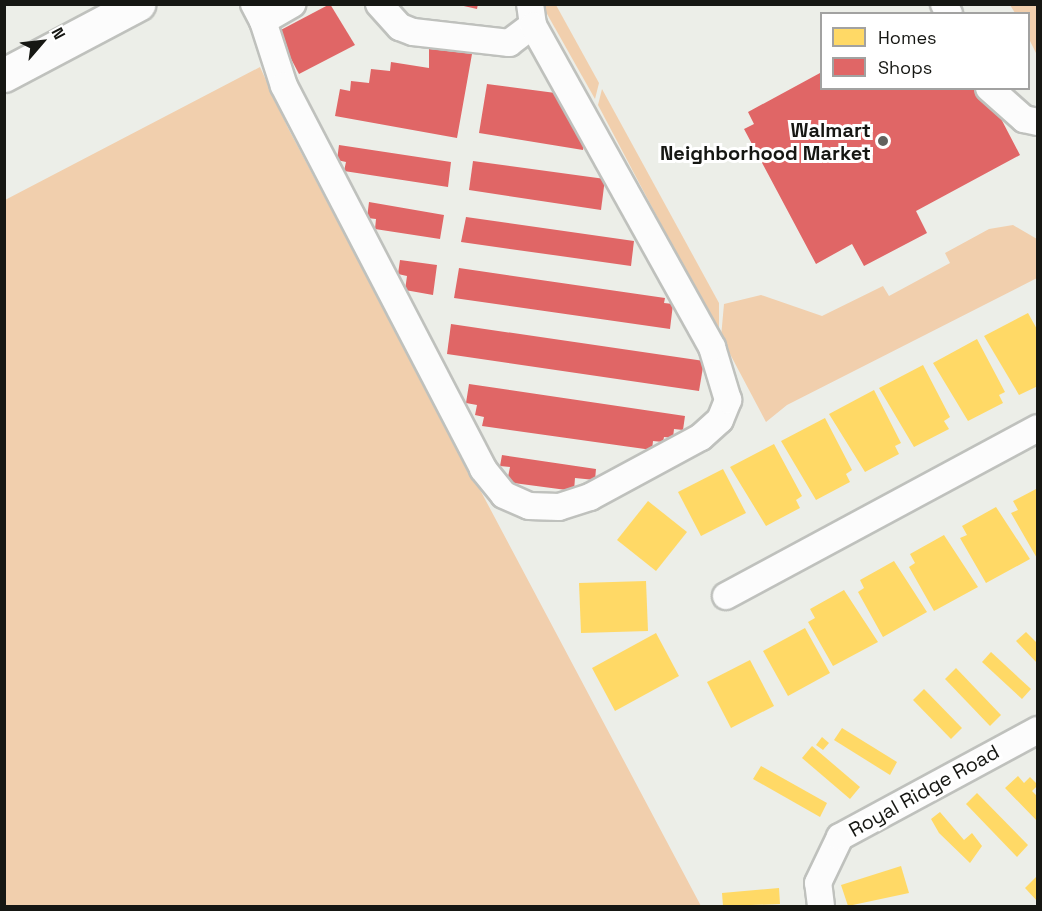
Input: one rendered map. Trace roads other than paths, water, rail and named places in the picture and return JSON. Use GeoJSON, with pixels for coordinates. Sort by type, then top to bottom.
{"type":"FeatureCollection","features":[{"type":"Feature","properties":{"kind":"main road"},"geometry":{"type":"LineString","coordinates":[[4,75],[138,4]]}},
{"type":"Feature","properties":{"kind":"street"},"geometry":{"type":"LineString","coordinates":[[293,4],[258,13],[288,94],[483,469],[504,495],[529,506],[559,507],[590,496],[701,437],[720,420],[728,400],[712,347],[532,15],[509,43],[400,27],[379,4]]}},
{"type":"Feature","properties":{"kind":"street"},"geometry":{"type":"LineString","coordinates":[[991,90],[1024,119],[1038,122]]}},
{"type":"Feature","properties":{"kind":"street"},"geometry":{"type":"LineString","coordinates":[[726,596],[1038,428]]}},
{"type":"Feature","properties":{"kind":"street","name":"Royal Ridge Road"},"geometry":{"type":"LineString","coordinates":[[821,906],[823,865],[840,837],[856,826],[1038,730]]}},
{"type":"Feature","properties":{"kind":"place","name":"Walmart Neighborhood Market"},"geometry":{"type":"Point","coordinates":[883,141]}}]}
